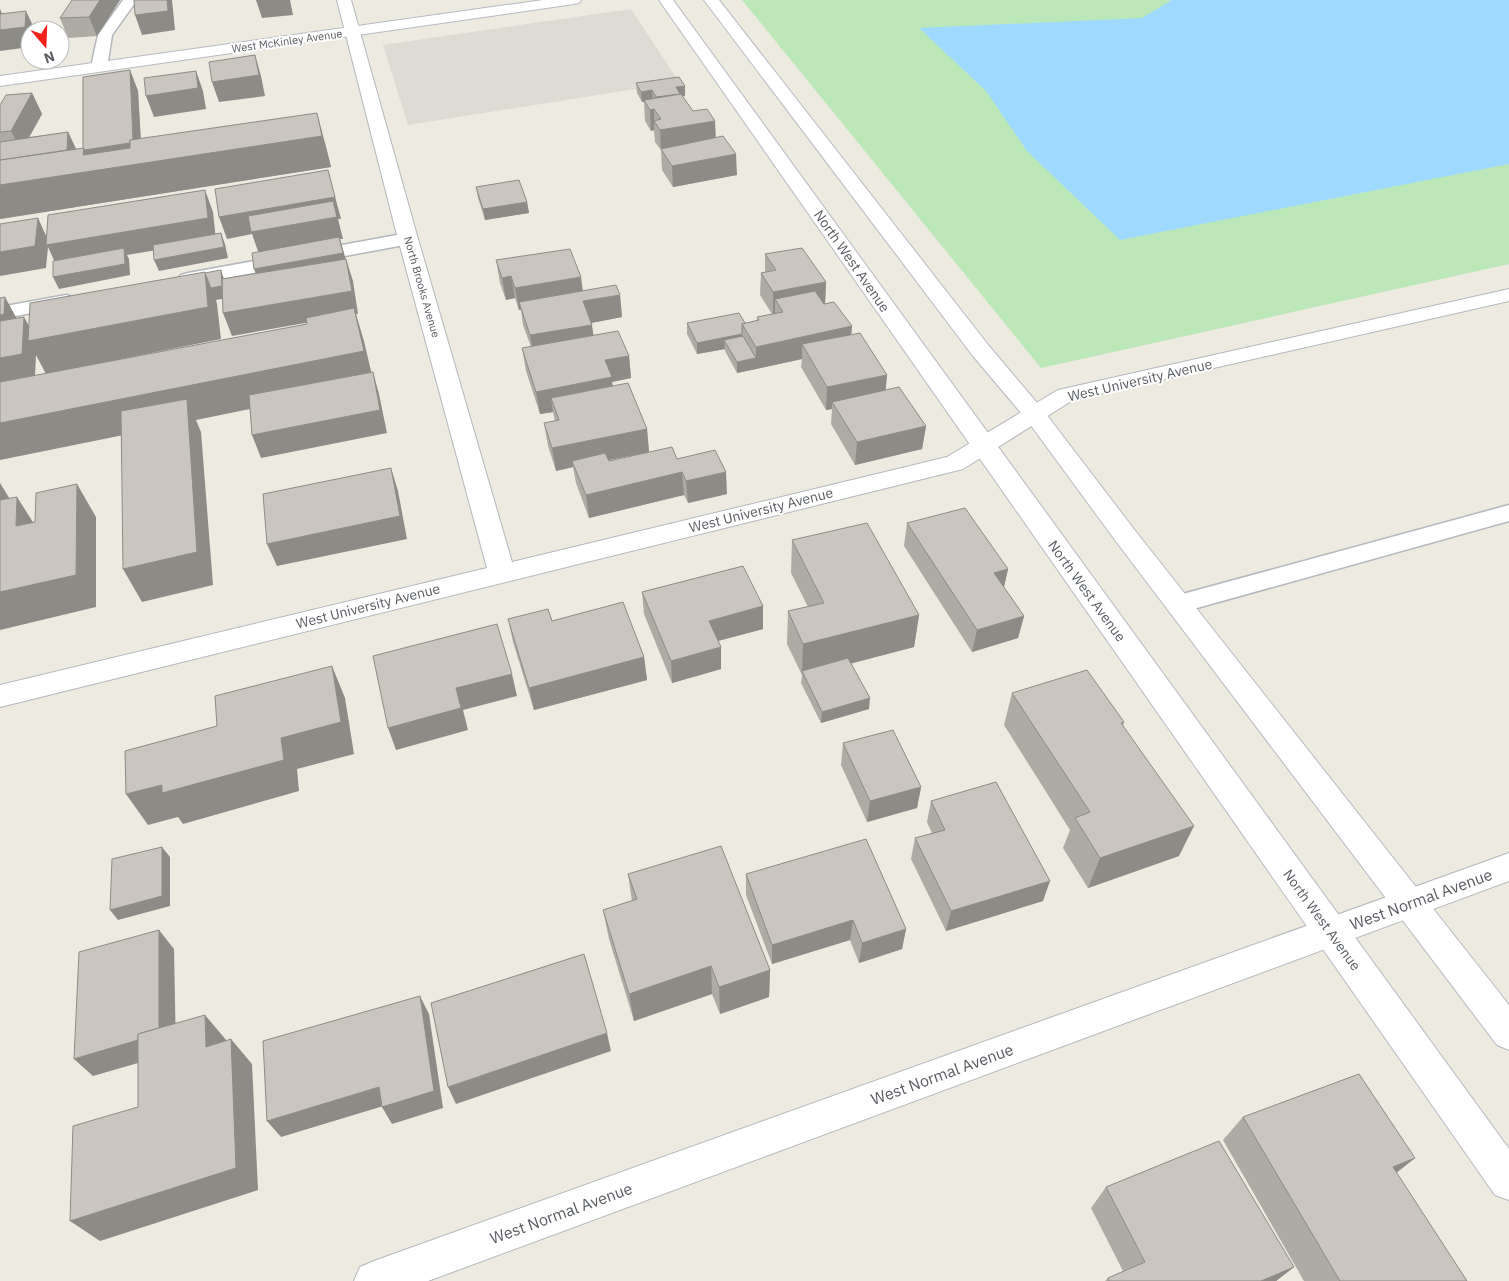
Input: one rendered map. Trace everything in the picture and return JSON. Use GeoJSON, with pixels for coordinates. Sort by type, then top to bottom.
{"type":"FeatureCollection","features":[{"type":"Feature","properties":{"kind":"main road","name":"North Brooks Avenue"},"geometry":{"type":"LineString","coordinates":[[344,0],[354,31],[408,239],[502,573]]}},
{"type":"Feature","properties":{"kind":"main road","name":"West McKinley Avenue"},"geometry":{"type":"LineString","coordinates":[[0,81],[354,31],[517,4],[574,0]]}},
{"type":"Feature","properties":{"kind":"main road","name":"North West Avenue"},"geometry":{"type":"LineString","coordinates":[[666,0],[983,447],[1509,1181]]}},
{"type":"Feature","properties":{"kind":"main road"},"geometry":{"type":"LineString","coordinates":[[711,0],[980,351],[1035,415],[1178,604],[1509,1033]]}},
{"type":"Feature","properties":{"kind":"main road","name":"West University Avenue"},"geometry":{"type":"LineString","coordinates":[[0,696],[955,463],[1066,396],[1509,295]]}},
{"type":"Feature","properties":{"kind":"main road","name":"West Normal Avenue"},"geometry":{"type":"LineString","coordinates":[[374,1281],[1509,867]]}},
{"type":"Feature","properties":{"kind":"lane"},"geometry":{"type":"LineString","coordinates":[[99,67],[105,35],[130,0]]}},
{"type":"Feature","properties":{"kind":"lane"},"geometry":{"type":"LineString","coordinates":[[173,282],[408,239]]}},
{"type":"Feature","properties":{"kind":"lane"},"geometry":{"type":"LineString","coordinates":[[0,313],[86,297]]}},
{"type":"Feature","properties":{"kind":"lane"},"geometry":{"type":"LineString","coordinates":[[1178,604],[1509,513]]}},
{"type":"Feature","properties":{"kind":"shaded area"},"geometry":{"type":"Polygon","coordinates":[[[631,9],[679,82],[408,125],[383,45],[631,9]]]}},
{"type":"Feature","properties":{"kind":"green space"},"geometry":{"type":"Polygon","coordinates":[[[742,0],[1509,0],[1509,264],[1041,368],[742,0]]]}},
{"type":"Feature","properties":{"kind":"water"},"geometry":{"type":"Polygon","coordinates":[[[1172,0],[1509,0],[1509,164],[1120,240],[1027,151],[986,91],[919,28],[1142,18],[1172,0]]]}},
{"type":"Feature","properties":{"kind":"building"},"geometry":{"type":"Polygon","coordinates":[[[72,0],[100,0],[89,17],[60,18],[72,0]]]}},
{"type":"Feature","properties":{"kind":"building"},"geometry":{"type":"Polygon","coordinates":[[[134,0],[167,0],[168,11],[135,15],[134,0]]]}},
{"type":"Feature","properties":{"kind":"building"},"geometry":{"type":"Polygon","coordinates":[[[26,11],[25,20],[20,20],[20,28],[0,30],[0,14],[26,11]]]}},
{"type":"Feature","properties":{"kind":"building"},"geometry":{"type":"Polygon","coordinates":[[[255,55],[259,75],[212,82],[209,62],[255,55]]]}},
{"type":"Feature","properties":{"kind":"building"},"geometry":{"type":"Polygon","coordinates":[[[130,70],[133,140],[130,140],[130,143],[85,150],[83,148],[83,77],[130,70]]]}},
{"type":"Feature","properties":{"kind":"building"},"geometry":{"type":"Polygon","coordinates":[[[196,71],[198,88],[146,96],[144,78],[196,71]]]}},
{"type":"Feature","properties":{"kind":"building"},"geometry":{"type":"Polygon","coordinates":[[[679,77],[685,86],[676,87],[680,94],[656,97],[652,90],[641,92],[636,83],[679,77]]]}},
{"type":"Feature","properties":{"kind":"building"},"geometry":{"type":"Polygon","coordinates":[[[32,93],[11,131],[0,132],[0,105],[6,95],[32,93]]]}},
{"type":"Feature","properties":{"kind":"building"},"geometry":{"type":"Polygon","coordinates":[[[681,94],[693,111],[707,109],[715,121],[660,130],[654,121],[661,119],[654,109],[650,110],[644,100],[681,94]]]}},
{"type":"Feature","properties":{"kind":"building"},"geometry":{"type":"Polygon","coordinates":[[[317,113],[322,136],[0,185],[0,160],[84,148],[83,155],[130,148],[130,140],[317,113]]]}},
{"type":"Feature","properties":{"kind":"building"},"geometry":{"type":"Polygon","coordinates":[[[68,132],[67,150],[0,160],[0,142],[68,132]]]}},
{"type":"Feature","properties":{"kind":"building"},"geometry":{"type":"Polygon","coordinates":[[[723,136],[736,154],[672,166],[661,149],[723,136]]]}},
{"type":"Feature","properties":{"kind":"building"},"geometry":{"type":"Polygon","coordinates":[[[328,170],[335,197],[219,217],[215,189],[328,170]]]}},
{"type":"Feature","properties":{"kind":"building"},"geometry":{"type":"Polygon","coordinates":[[[519,180],[527,202],[483,209],[476,187],[519,180]]]}},
{"type":"Feature","properties":{"kind":"building"},"geometry":{"type":"Polygon","coordinates":[[[205,190],[208,218],[46,245],[48,215],[205,190]]]}},
{"type":"Feature","properties":{"kind":"building"},"geometry":{"type":"Polygon","coordinates":[[[333,201],[337,217],[251,232],[248,216],[333,201]]]}},
{"type":"Feature","properties":{"kind":"building"},"geometry":{"type":"Polygon","coordinates":[[[38,218],[35,246],[0,252],[0,224],[38,218]]]}},
{"type":"Feature","properties":{"kind":"building"},"geometry":{"type":"Polygon","coordinates":[[[221,233],[224,247],[154,260],[153,245],[221,233]]]}},
{"type":"Feature","properties":{"kind":"building"},"geometry":{"type":"Polygon","coordinates":[[[339,237],[343,253],[254,269],[252,253],[339,237]]]}},
{"type":"Feature","properties":{"kind":"building"},"geometry":{"type":"Polygon","coordinates":[[[124,248],[125,264],[53,277],[53,261],[124,248]]]}},
{"type":"Feature","properties":{"kind":"building"},"geometry":{"type":"Polygon","coordinates":[[[802,248],[826,282],[773,292],[761,273],[776,270],[765,254],[802,248]]]}},
{"type":"Feature","properties":{"kind":"building"},"geometry":{"type":"Polygon","coordinates":[[[570,249],[581,277],[515,288],[511,276],[502,278],[496,260],[570,249]]]}},
{"type":"Feature","properties":{"kind":"building"},"geometry":{"type":"Polygon","coordinates":[[[346,259],[352,291],[223,313],[222,279],[346,259]]]}},
{"type":"Feature","properties":{"kind":"building"},"geometry":{"type":"Polygon","coordinates":[[[221,270],[222,286],[211,288],[205,273],[221,270]]]}},
{"type":"Feature","properties":{"kind":"building"},"geometry":{"type":"Polygon","coordinates":[[[205,272],[208,307],[28,341],[30,303],[205,272]]]}},
{"type":"Feature","properties":{"kind":"building"},"geometry":{"type":"Polygon","coordinates":[[[616,285],[620,295],[583,301],[592,325],[530,335],[519,302],[616,285]]]}},
{"type":"Feature","properties":{"kind":"building"},"geometry":{"type":"Polygon","coordinates":[[[815,291],[824,304],[834,302],[852,326],[756,347],[742,324],[759,320],[757,317],[783,312],[775,299],[815,291]]]}},
{"type":"Feature","properties":{"kind":"building"},"geometry":{"type":"Polygon","coordinates":[[[5,297],[4,314],[0,315],[0,298],[5,297]]]}},
{"type":"Feature","properties":{"kind":"building"},"geometry":{"type":"Polygon","coordinates":[[[354,308],[364,351],[0,423],[0,382],[307,324],[306,318],[354,308]]]}},
{"type":"Feature","properties":{"kind":"building"},"geometry":{"type":"Polygon","coordinates":[[[739,313],[745,323],[742,324],[742,334],[697,343],[687,323],[739,313]]]}},
{"type":"Feature","properties":{"kind":"building"},"geometry":{"type":"Polygon","coordinates":[[[24,317],[22,354],[0,358],[0,321],[24,317]]]}},
{"type":"Feature","properties":{"kind":"building"},"geometry":{"type":"Polygon","coordinates":[[[618,331],[629,356],[605,360],[612,377],[536,392],[522,348],[618,331]]]}},
{"type":"Feature","properties":{"kind":"building"},"geometry":{"type":"Polygon","coordinates":[[[860,333],[887,375],[827,387],[802,344],[860,333]]]}},
{"type":"Feature","properties":{"kind":"building"},"geometry":{"type":"Polygon","coordinates":[[[743,336],[756,358],[737,362],[724,340],[743,336]]]}},
{"type":"Feature","properties":{"kind":"building"},"geometry":{"type":"Polygon","coordinates":[[[373,372],[380,410],[252,435],[249,395],[373,372]]]}},
{"type":"Feature","properties":{"kind":"building"},"geometry":{"type":"Polygon","coordinates":[[[628,383],[647,429],[552,448],[544,423],[559,420],[551,398],[628,383]]]}},
{"type":"Feature","properties":{"kind":"building"},"geometry":{"type":"Polygon","coordinates":[[[899,387],[926,426],[857,442],[832,402],[899,387]]]}},
{"type":"Feature","properties":{"kind":"building"},"geometry":{"type":"Polygon","coordinates":[[[187,399],[197,552],[123,569],[121,411],[187,399]]]}},
{"type":"Feature","properties":{"kind":"building"},"geometry":{"type":"Polygon","coordinates":[[[672,447],[677,459],[715,450],[726,472],[686,481],[682,472],[586,495],[572,461],[605,453],[609,461],[672,447]]]}},
{"type":"Feature","properties":{"kind":"building"},"geometry":{"type":"Polygon","coordinates":[[[391,468],[400,516],[267,544],[263,494],[391,468]]]}},
{"type":"Feature","properties":{"kind":"building"},"geometry":{"type":"Polygon","coordinates":[[[77,484],[76,575],[0,592],[0,500],[17,497],[16,526],[35,522],[36,493],[77,484]]]}},
{"type":"Feature","properties":{"kind":"building"},"geometry":{"type":"Polygon","coordinates":[[[965,508],[1008,569],[994,573],[1024,616],[977,630],[907,523],[965,508]]]}},
{"type":"Feature","properties":{"kind":"building"},"geometry":{"type":"Polygon","coordinates":[[[867,523],[919,615],[803,644],[788,611],[824,603],[792,540],[867,523]]]}},
{"type":"Feature","properties":{"kind":"building"},"geometry":{"type":"Polygon","coordinates":[[[743,566],[763,606],[709,621],[721,647],[671,661],[642,592],[743,566]]]}},
{"type":"Feature","properties":{"kind":"building"},"geometry":{"type":"Polygon","coordinates":[[[623,602],[644,657],[529,688],[508,619],[548,609],[552,621],[623,602]]]}},
{"type":"Feature","properties":{"kind":"building"},"geometry":{"type":"Polygon","coordinates":[[[497,624],[512,674],[456,688],[461,708],[388,728],[373,656],[497,624]]]}},
{"type":"Feature","properties":{"kind":"building"},"geometry":{"type":"Polygon","coordinates":[[[848,658],[870,698],[822,712],[802,671],[848,658]]]}},
{"type":"Feature","properties":{"kind":"building"},"geometry":{"type":"Polygon","coordinates":[[[332,666],[341,722],[281,738],[284,760],[162,793],[162,785],[126,794],[125,751],[217,726],[215,696],[332,666]]]}},
{"type":"Feature","properties":{"kind":"building"},"geometry":{"type":"Polygon","coordinates":[[[1087,670],[1124,722],[1121,723],[1194,826],[1100,858],[1075,818],[1090,812],[1012,693],[1087,670]]]}},
{"type":"Feature","properties":{"kind":"building"},"geometry":{"type":"Polygon","coordinates":[[[893,730],[921,787],[870,801],[843,743],[893,730]]]}},
{"type":"Feature","properties":{"kind":"building"},"geometry":{"type":"Polygon","coordinates":[[[996,782],[1050,881],[951,911],[915,838],[945,830],[931,801],[996,782]]]}},
{"type":"Feature","properties":{"kind":"building"},"geometry":{"type":"Polygon","coordinates":[[[866,839],[906,929],[862,943],[853,920],[772,945],[746,874],[866,839]]]}},
{"type":"Feature","properties":{"kind":"building"},"geometry":{"type":"Polygon","coordinates":[[[721,846],[770,970],[719,987],[711,966],[629,994],[603,910],[637,899],[628,874],[721,846]]]}},
{"type":"Feature","properties":{"kind":"building"},"geometry":{"type":"Polygon","coordinates":[[[162,847],[162,896],[110,910],[112,859],[162,847]]]}},
{"type":"Feature","properties":{"kind":"building"},"geometry":{"type":"Polygon","coordinates":[[[159,930],[159,1028],[138,1034],[138,1040],[74,1059],[79,952],[159,930]]]}},
{"type":"Feature","properties":{"kind":"building"},"geometry":{"type":"Polygon","coordinates":[[[584,954],[607,1033],[448,1087],[431,1003],[584,954]]]}},
{"type":"Feature","properties":{"kind":"building"},"geometry":{"type":"Polygon","coordinates":[[[420,996],[434,1091],[382,1107],[379,1087],[267,1121],[263,1041],[420,996]]]}},
{"type":"Feature","properties":{"kind":"building"},"geometry":{"type":"Polygon","coordinates":[[[205,1015],[206,1047],[231,1039],[236,1168],[70,1221],[73,1126],[138,1107],[138,1034],[205,1015]]]}},
{"type":"Feature","properties":{"kind":"building"},"geometry":{"type":"Polygon","coordinates":[[[1359,1074],[1415,1158],[1393,1167],[1467,1281],[1340,1281],[1243,1117],[1359,1074]]]}},
{"type":"Feature","properties":{"kind":"building"},"geometry":{"type":"Polygon","coordinates":[[[1219,1141],[1294,1267],[1261,1281],[1109,1281],[1108,1278],[1145,1262],[1106,1187],[1219,1141]]]}}]}
